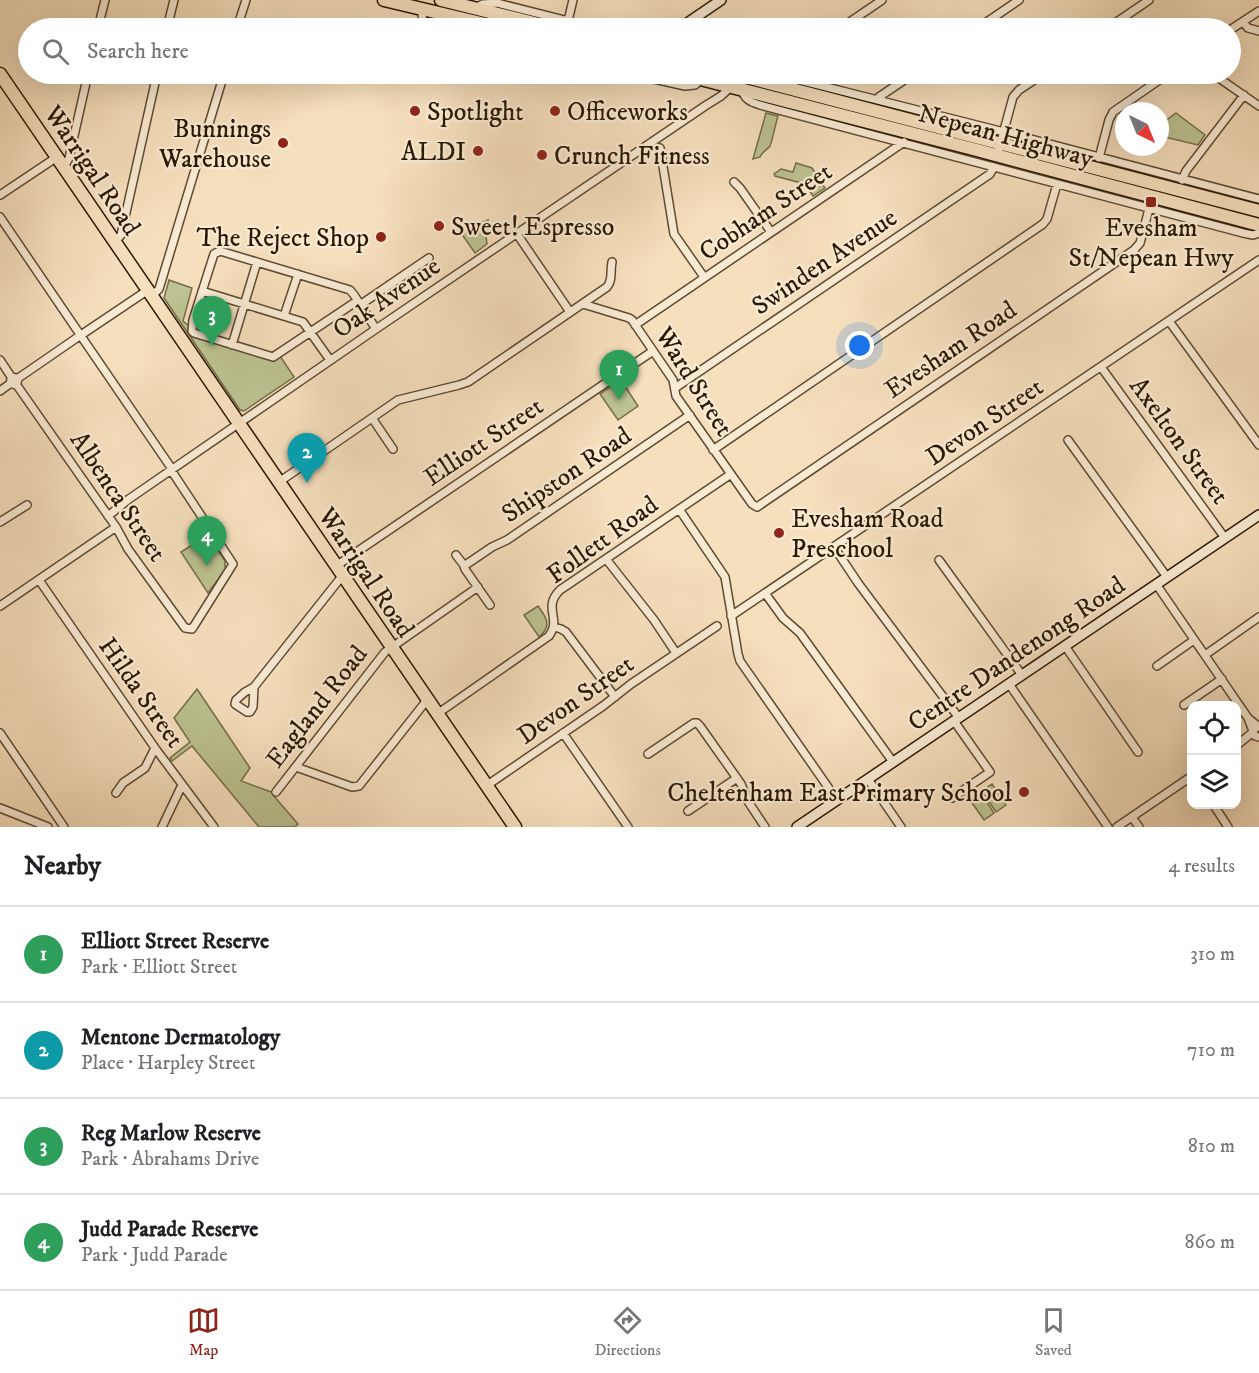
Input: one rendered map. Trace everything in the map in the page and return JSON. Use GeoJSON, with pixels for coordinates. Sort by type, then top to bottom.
{"type":"FeatureCollection","features":[{"type":"Feature","properties":{"kind":"highway"},"geometry":{"type":"LineString","coordinates":[[384,0],[459,18]]}},
{"type":"Feature","properties":{"kind":"highway"},"geometry":{"type":"LineString","coordinates":[[442,14],[444,0],[515,18]]}},
{"type":"Feature","properties":{"kind":"highway","name":"Warrigal Road"},"geometry":{"type":"LineString","coordinates":[[0,74],[515,827]]}},
{"type":"Feature","properties":{"kind":"highway","name":"Nepean Highway"},"geometry":{"type":"LineString","coordinates":[[720,84],[973,149],[995,163],[1031,165],[1259,225]]}},
{"type":"Feature","properties":{"kind":"highway"},"geometry":{"type":"LineString","coordinates":[[756,93],[759,84]]}},
{"type":"Feature","properties":{"kind":"highway","name":"Nepean Highway"},"geometry":{"type":"LineString","coordinates":[[777,84],[1002,137],[1180,184],[1259,211]]}},
{"type":"Feature","properties":{"kind":"main road"},"geometry":{"type":"LineString","coordinates":[[695,18],[721,0]]}},
{"type":"Feature","properties":{"kind":"main road","name":"Centre Dandenong Road"},"geometry":{"type":"LineString","coordinates":[[797,827],[808,824],[837,800],[1259,515]]}},
{"type":"Feature","properties":{"kind":"street"},"geometry":{"type":"LineString","coordinates":[[100,18],[105,0]]}},
{"type":"Feature","properties":{"kind":"street"},"geometry":{"type":"LineString","coordinates":[[170,18],[174,0]]}},
{"type":"Feature","properties":{"kind":"street"},"geometry":{"type":"LineString","coordinates":[[240,18],[246,0]]}},
{"type":"Feature","properties":{"kind":"street"},"geometry":{"type":"LineString","coordinates":[[569,18],[573,0]]}},
{"type":"Feature","properties":{"kind":"street"},"geometry":{"type":"LineString","coordinates":[[856,18],[882,0]]}},
{"type":"Feature","properties":{"kind":"street"},"geometry":{"type":"LineString","coordinates":[[993,18],[1019,0]]}},
{"type":"Feature","properties":{"kind":"street"},"geometry":{"type":"LineString","coordinates":[[1123,18],[1149,0]]}},
{"type":"Feature","properties":{"kind":"street"},"geometry":{"type":"LineString","coordinates":[[475,8],[493,2],[556,18]]}},
{"type":"Feature","properties":{"kind":"street"},"geometry":{"type":"LineString","coordinates":[[421,9],[422,18]]}},
{"type":"Feature","properties":{"kind":"street"},"geometry":{"type":"LineString","coordinates":[[1259,10],[1243,22],[1248,28],[1259,31]]}},
{"type":"Feature","properties":{"kind":"street"},"geometry":{"type":"LineString","coordinates":[[0,195],[60,161],[67,162],[86,84]]}},
{"type":"Feature","properties":{"kind":"street"},"geometry":{"type":"LineString","coordinates":[[115,242],[121,235],[155,84]]}},
{"type":"Feature","properties":{"kind":"street"},"geometry":{"type":"LineString","coordinates":[[155,301],[152,296],[160,287],[221,84]]}},
{"type":"Feature","properties":{"kind":"street"},"geometry":{"type":"LineString","coordinates":[[676,84],[685,86],[698,84]]}},
{"type":"Feature","properties":{"kind":"street"},"geometry":{"type":"LineString","coordinates":[[705,106],[713,98],[714,93],[710,84]]}},
{"type":"Feature","properties":{"kind":"street"},"geometry":{"type":"LineString","coordinates":[[818,84],[1002,137],[1099,158],[1180,184],[1259,199]]}},
{"type":"Feature","properties":{"kind":"street"},"geometry":{"type":"LineString","coordinates":[[878,100],[898,84]]}},
{"type":"Feature","properties":{"kind":"street"},"geometry":{"type":"LineString","coordinates":[[995,163],[1013,97],[1028,84]]}},
{"type":"Feature","properties":{"kind":"street"},"geometry":{"type":"LineString","coordinates":[[1099,158],[1113,112],[1154,84]]}},
{"type":"Feature","properties":{"kind":"street"},"geometry":{"type":"LineString","coordinates":[[1228,84],[1259,106]]}},
{"type":"Feature","properties":{"kind":"street"},"geometry":{"type":"LineString","coordinates":[[739,90],[749,101],[760,105],[995,163],[1004,170],[1149,209],[1253,235],[1259,233]]}},
{"type":"Feature","properties":{"kind":"street","name":"Oak Avenue"},"geometry":{"type":"LineString","coordinates":[[108,516],[330,360],[705,106],[721,96],[739,90]]}},
{"type":"Feature","properties":{"kind":"street"},"geometry":{"type":"LineString","coordinates":[[1180,184],[1186,171],[1244,95]]}},
{"type":"Feature","properties":{"kind":"street","name":"Cobham Street"},"geometry":{"type":"LineString","coordinates":[[635,325],[903,142],[920,136]]}},
{"type":"Feature","properties":{"kind":"street"},"geometry":{"type":"LineString","coordinates":[[660,148],[674,234],[704,277]]}},
{"type":"Feature","properties":{"kind":"street","name":"Swinden Avenue"},"geometry":{"type":"LineString","coordinates":[[675,388],[990,174],[995,163]]}},
{"type":"Feature","properties":{"kind":"street"},"geometry":{"type":"LineString","coordinates":[[1004,170],[1031,165]]}},
{"type":"Feature","properties":{"kind":"street"},"geometry":{"type":"LineString","coordinates":[[734,182],[771,232]]}},
{"type":"Feature","properties":{"kind":"street"},"geometry":{"type":"LineString","coordinates":[[713,450],[1043,224],[1047,219],[1057,184]]}},
{"type":"Feature","properties":{"kind":"street","name":"Evesham Road"},"geometry":{"type":"LineString","coordinates":[[753,506],[758,506],[1134,250],[1140,243],[1149,209]]}},
{"type":"Feature","properties":{"kind":"street"},"geometry":{"type":"LineString","coordinates":[[0,217],[172,469]]}},
{"type":"Feature","properties":{"kind":"street"},"geometry":{"type":"LineString","coordinates":[[517,234],[570,312]]}},
{"type":"Feature","properties":{"kind":"street"},"geometry":{"type":"LineString","coordinates":[[376,329],[358,303],[350,290],[220,251],[214,254],[191,328],[194,333],[273,357],[311,332],[358,303],[429,258]]}},
{"type":"Feature","properties":{"kind":"street","name":"Devon Street"},"geometry":{"type":"LineString","coordinates":[[731,616],[1259,260]]}},
{"type":"Feature","properties":{"kind":"street"},"geometry":{"type":"LineString","coordinates":[[232,345],[257,262]]}},
{"type":"Feature","properties":{"kind":"street"},"geometry":{"type":"LineString","coordinates":[[279,482],[401,399],[465,383],[609,284],[612,262]]}},
{"type":"Feature","properties":{"kind":"street"},"geometry":{"type":"LineString","coordinates":[[284,316],[298,274]]}},
{"type":"Feature","properties":{"kind":"street"},"geometry":{"type":"LineString","coordinates":[[0,391],[148,290]]}},
{"type":"Feature","properties":{"kind":"street"},"geometry":{"type":"LineString","coordinates":[[202,291],[303,322],[330,360]]}},
{"type":"Feature","properties":{"kind":"street","name":"Ward Street"},"geometry":{"type":"LineString","coordinates":[[583,303],[629,318],[635,325],[673,380],[676,396],[753,506]]}},
{"type":"Feature","properties":{"kind":"street"},"geometry":{"type":"LineString","coordinates":[[1169,321],[1259,445]]}},
{"type":"Feature","properties":{"kind":"street","name":"Elliott Street"},"geometry":{"type":"LineString","coordinates":[[254,687],[339,580],[340,571],[653,351]]}},
{"type":"Feature","properties":{"kind":"street","name":"Albenca Street"},"geometry":{"type":"LineString","coordinates":[[0,360],[135,558],[185,628],[192,629],[233,564],[172,469]]}},
{"type":"Feature","properties":{"kind":"street","name":"Axelton Street"},"geometry":{"type":"LineString","coordinates":[[1101,367],[1225,538]]}},
{"type":"Feature","properties":{"kind":"street","name":"Shipston Road"},"geometry":{"type":"LineString","coordinates":[[464,566],[492,546],[507,540],[690,415]]}},
{"type":"Feature","properties":{"kind":"street"},"geometry":{"type":"LineString","coordinates":[[372,418],[393,449]]}},
{"type":"Feature","properties":{"kind":"street"},"geometry":{"type":"LineString","coordinates":[[1068,440],[1167,577]]}},
{"type":"Feature","properties":{"kind":"street","name":"Follett Road"},"geometry":{"type":"LineString","coordinates":[[437,714],[551,634],[554,627],[552,603],[560,590],[731,474]]}},
{"type":"Feature","properties":{"kind":"street"},"geometry":{"type":"LineString","coordinates":[[0,522],[27,505]]}},
{"type":"Feature","properties":{"kind":"street"},"geometry":{"type":"LineString","coordinates":[[679,509],[722,571],[740,661],[837,800]]}},
{"type":"Feature","properties":{"kind":"street"},"geometry":{"type":"LineString","coordinates":[[0,606],[116,527]]}},
{"type":"Feature","properties":{"kind":"street"},"geometry":{"type":"LineString","coordinates":[[834,547],[957,719],[990,772],[952,798]]}},
{"type":"Feature","properties":{"kind":"street"},"geometry":{"type":"LineString","coordinates":[[456,555],[490,606]]}},
{"type":"Feature","properties":{"kind":"street"},"geometry":{"type":"LineString","coordinates":[[606,559],[654,620],[676,653]]}},
{"type":"Feature","properties":{"kind":"street"},"geometry":{"type":"LineString","coordinates":[[939,560],[1022,675]]}},
{"type":"Feature","properties":{"kind":"street","name":"Hilda Street"},"geometry":{"type":"LineString","coordinates":[[39,580],[155,748],[214,827]]}},
{"type":"Feature","properties":{"kind":"street"},"geometry":{"type":"LineString","coordinates":[[1156,584],[1257,734],[1241,743]]}},
{"type":"Feature","properties":{"kind":"street","name":"Eagland Road"},"geometry":{"type":"LineString","coordinates":[[276,792],[385,652],[478,587]]}},
{"type":"Feature","properties":{"kind":"street"},"geometry":{"type":"LineString","coordinates":[[765,594],[783,618],[800,633],[893,762]]}},
{"type":"Feature","properties":{"kind":"street"},"geometry":{"type":"LineString","coordinates":[[1205,655],[1259,617]]}},
{"type":"Feature","properties":{"kind":"street","name":"Devon Street"},"geometry":{"type":"LineString","coordinates":[[486,786],[717,626]]}},
{"type":"Feature","properties":{"kind":"street"},"geometry":{"type":"LineString","coordinates":[[554,627],[566,632],[615,698]]}},
{"type":"Feature","properties":{"kind":"street"},"geometry":{"type":"LineString","coordinates":[[1157,666],[1194,640]]}},
{"type":"Feature","properties":{"kind":"street"},"geometry":{"type":"LineString","coordinates":[[1065,646],[1138,752]]}},
{"type":"Feature","properties":{"kind":"street"},"geometry":{"type":"LineString","coordinates":[[1184,705],[1222,679]]}},
{"type":"Feature","properties":{"kind":"street"},"geometry":{"type":"LineString","coordinates":[[1009,684],[1108,827]]}},
{"type":"Feature","properties":{"kind":"street"},"geometry":{"type":"LineString","coordinates":[[296,767],[352,787],[359,786],[428,700]]}},
{"type":"Feature","properties":{"kind":"street"},"geometry":{"type":"LineString","coordinates":[[648,754],[697,723],[741,784],[749,803],[765,827]]}},
{"type":"Feature","properties":{"kind":"street"},"geometry":{"type":"LineString","coordinates":[[0,733],[62,824],[49,827],[0,808]]}},
{"type":"Feature","properties":{"kind":"street"},"geometry":{"type":"LineString","coordinates":[[564,734],[628,827]]}},
{"type":"Feature","properties":{"kind":"street"},"geometry":{"type":"LineString","coordinates":[[116,793],[123,783],[145,768],[155,748]]}},
{"type":"Feature","properties":{"kind":"street"},"geometry":{"type":"LineString","coordinates":[[688,811],[737,778]]}},
{"type":"Feature","properties":{"kind":"street"},"geometry":{"type":"LineString","coordinates":[[868,779],[902,827]]}},
{"type":"Feature","properties":{"kind":"street"},"geometry":{"type":"LineString","coordinates":[[1117,827],[1187,779]]}},
{"type":"Feature","properties":{"kind":"street"},"geometry":{"type":"LineString","coordinates":[[162,827],[182,785]]}},
{"type":"Feature","properties":{"kind":"street"},"geometry":{"type":"LineString","coordinates":[[1216,809],[1228,827]]}},
{"type":"Feature","properties":{"kind":"street"},"geometry":{"type":"LineString","coordinates":[[49,827],[55,814]]}},
{"type":"Feature","properties":{"kind":"street"},"geometry":{"type":"LineString","coordinates":[[1132,817],[1139,827]]}},
{"type":"Feature","properties":{"kind":"green space"},"geometry":{"type":"Polygon","coordinates":[[[766,113],[778,116],[772,140],[770,146],[760,157],[753,159],[766,113]]]}},
{"type":"Feature","properties":{"kind":"green space"},"geometry":{"type":"Polygon","coordinates":[[[1176,113],[1205,135],[1198,145],[1169,138],[1169,118],[1176,113]]]}},
{"type":"Feature","properties":{"kind":"green space"},"geometry":{"type":"Polygon","coordinates":[[[796,163],[812,168],[825,188],[813,196],[805,184],[775,176],[774,174],[781,169],[793,172],[796,163]]]}},
{"type":"Feature","properties":{"kind":"green space"},"geometry":{"type":"Polygon","coordinates":[[[488,220],[487,244],[475,253],[461,233],[469,227],[488,220]]]}},
{"type":"Feature","properties":{"kind":"green space"},"geometry":{"type":"Polygon","coordinates":[[[169,280],[192,288],[183,321],[190,330],[280,356],[294,377],[244,411],[240,410],[164,298],[169,280]]]}},
{"type":"Feature","properties":{"kind":"green space"},"geometry":{"type":"Polygon","coordinates":[[[621,380],[638,406],[618,420],[600,394],[621,380]]]}},
{"type":"Feature","properties":{"kind":"green space"},"geometry":{"type":"Polygon","coordinates":[[[208,535],[225,561],[225,570],[208,593],[181,552],[208,535]]]}},
{"type":"Feature","properties":{"kind":"green space"},"geometry":{"type":"Polygon","coordinates":[[[538,606],[547,622],[546,629],[539,637],[524,615],[538,606]]]}},
{"type":"Feature","properties":{"kind":"green space"},"geometry":{"type":"Polygon","coordinates":[[[197,689],[250,768],[241,781],[274,793],[273,795],[298,824],[295,827],[259,827],[192,746],[172,761],[170,758],[190,742],[174,718],[197,689]]]}},
{"type":"Feature","properties":{"kind":"green space"},"geometry":{"type":"Polygon","coordinates":[[[992,784],[1006,805],[996,812],[982,791],[992,784]]]}},
{"type":"Feature","properties":{"kind":"green space"},"geometry":{"type":"Polygon","coordinates":[[[981,793],[994,813],[984,820],[970,800],[981,793]]]}},
{"type":"Feature","properties":{"kind":"place","name":"Spotlight"},"geometry":{"type":"Point","coordinates":[415,111]}},
{"type":"Feature","properties":{"kind":"place","name":"Officeworks"},"geometry":{"type":"Point","coordinates":[555,111]}},
{"type":"Feature","properties":{"kind":"place","name":"Bunnings Warehouse"},"geometry":{"type":"Point","coordinates":[283,143]}},
{"type":"Feature","properties":{"kind":"place","name":"ALDI"},"geometry":{"type":"Point","coordinates":[478,151]}},
{"type":"Feature","properties":{"kind":"place","name":"Crunch Fitness"},"geometry":{"type":"Point","coordinates":[542,155]}},
{"type":"Feature","properties":{"kind":"place","name":"Evesham St/Nepean Hwy"},"geometry":{"type":"Point","coordinates":[1151,202]}},
{"type":"Feature","properties":{"kind":"place","name":"Sweet! Espresso"},"geometry":{"type":"Point","coordinates":[439,226]}},
{"type":"Feature","properties":{"kind":"place","name":"The Reject Shop"},"geometry":{"type":"Point","coordinates":[381,237]}},
{"type":"Feature","properties":{"kind":"place","name":"Reg Marlow Reserve"},"geometry":{"type":"Point","coordinates":[212,346]}},
{"type":"Feature","properties":{"kind":"place","name":"Elliott Street Reserve"},"geometry":{"type":"Point","coordinates":[619,400]}},
{"type":"Feature","properties":{"kind":"place","name":"Mentone Dermatology"},"geometry":{"type":"Point","coordinates":[307,483]}},
{"type":"Feature","properties":{"kind":"place","name":"Evesham Road Preschool"},"geometry":{"type":"Point","coordinates":[779,533]}},
{"type":"Feature","properties":{"kind":"place","name":"Judd Parade Reserve"},"geometry":{"type":"Point","coordinates":[207,566]}},
{"type":"Feature","properties":{"kind":"place","name":"Cheltenham East Primary School"},"geometry":{"type":"Point","coordinates":[1024,792]}}]}
